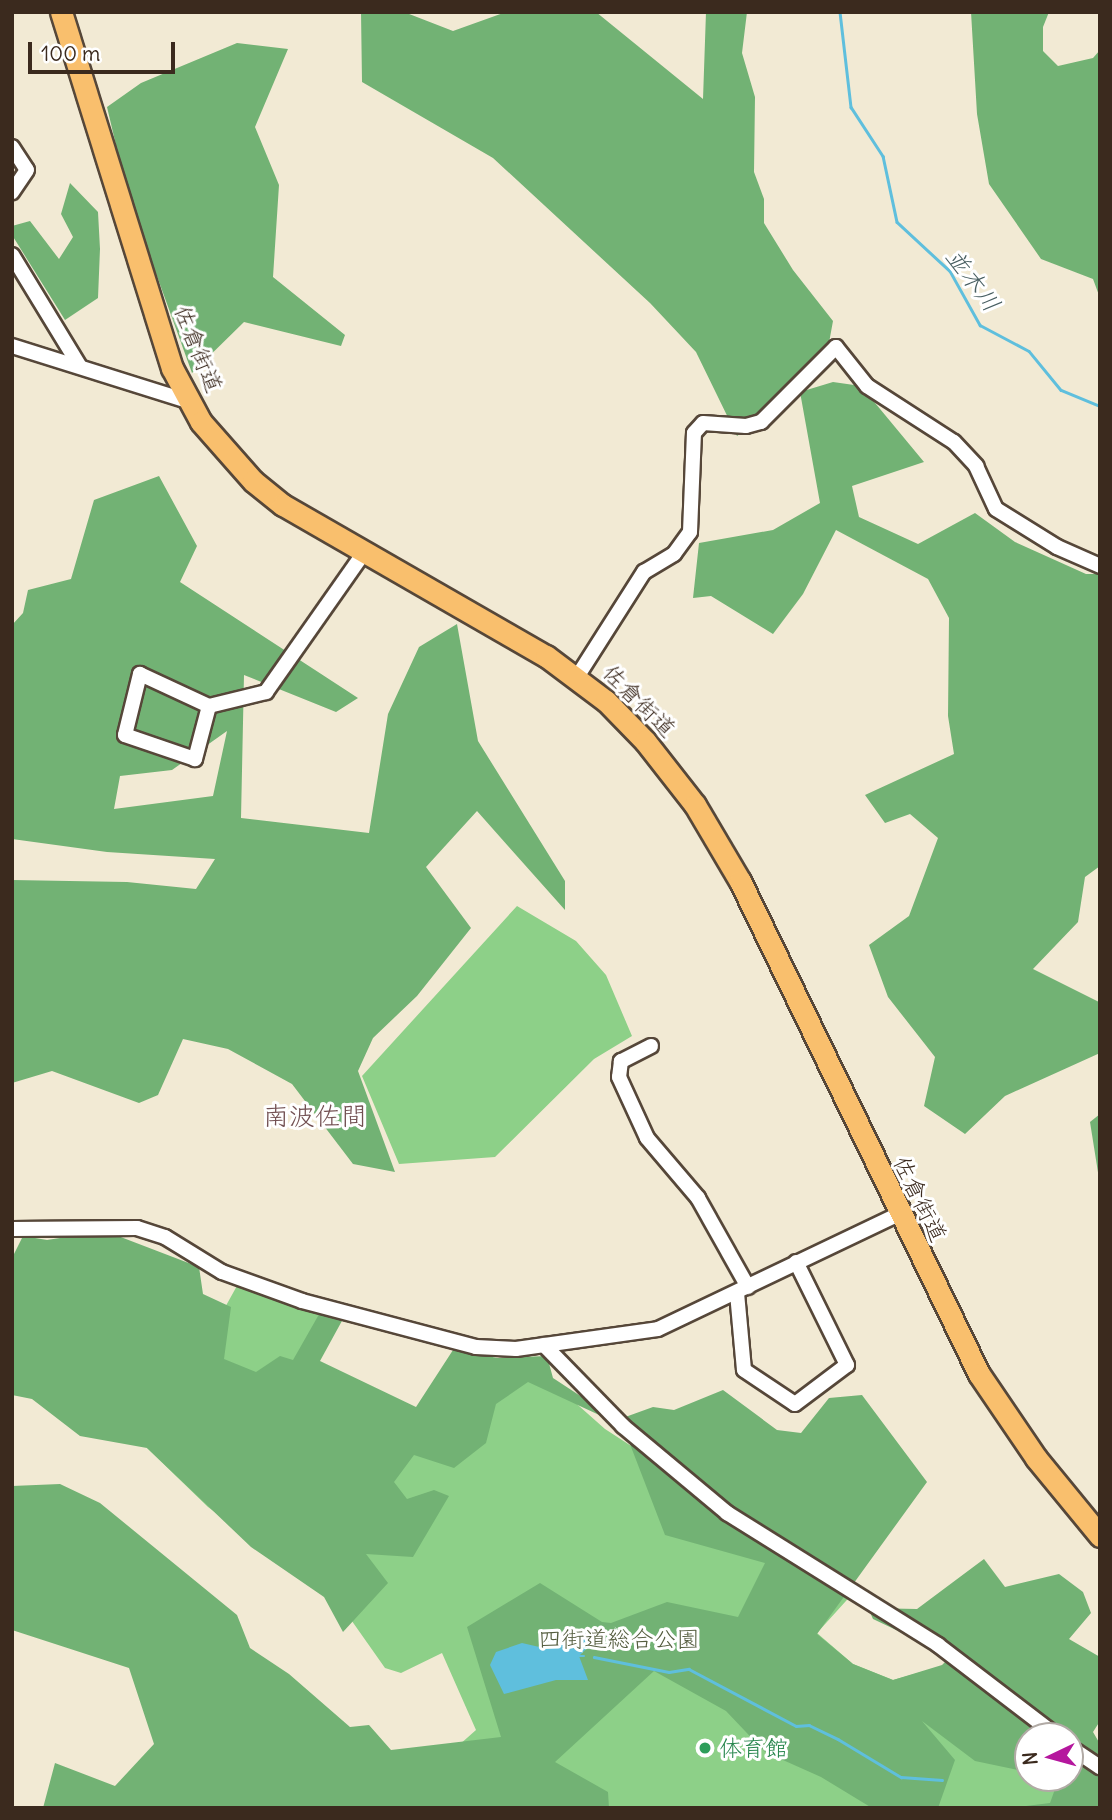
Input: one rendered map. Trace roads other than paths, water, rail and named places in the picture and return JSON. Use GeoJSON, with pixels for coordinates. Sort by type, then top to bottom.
{"type":"FeatureCollection","features":[{"type":"Feature","properties":{"kind":"highway","name":"佐倉街道"},"geometry":{"type":"LineString","coordinates":[[61,12],[172,368],[187,401],[216,443],[253,481],[363,554],[503,629],[577,677],[645,741],[715,835],[979,1374],[1029,1448],[1100,1536]]}},
{"type":"Feature","properties":{"kind":"street"},"geometry":{"type":"LineString","coordinates":[[12,147],[27,170],[12,192]]}},
{"type":"Feature","properties":{"kind":"street"},"geometry":{"type":"LineString","coordinates":[[12,256],[79,365]]}},
{"type":"Feature","properties":{"kind":"street"},"geometry":{"type":"LineString","coordinates":[[12,346],[187,401]]}},
{"type":"Feature","properties":{"kind":"street"},"geometry":{"type":"LineString","coordinates":[[577,677],[644,572],[674,554],[690,532],[694,433],[703,423],[746,426],[761,422],[836,347],[867,386],[954,442],[976,466],[996,509],[1057,547],[1100,566]]}},
{"type":"Feature","properties":{"kind":"street"},"geometry":{"type":"LineString","coordinates":[[209,706],[195,758],[125,735],[140,674],[209,706],[266,692],[363,554]]}},
{"type":"Feature","properties":{"kind":"street"},"geometry":{"type":"LineString","coordinates":[[651,1045],[621,1060],[619,1077],[647,1138],[698,1198],[743,1290],[744,1370],[794,1404],[847,1365],[796,1262]]}},
{"type":"Feature","properties":{"kind":"street"},"geometry":{"type":"LineString","coordinates":[[12,1229],[136,1228],[165,1237],[222,1272],[302,1301],[476,1348],[516,1349],[658,1329],[899,1214]]}},
{"type":"Feature","properties":{"kind":"street"},"geometry":{"type":"LineString","coordinates":[[544,1345],[588,1394],[727,1513],[938,1645],[1039,1722]]}},
{"type":"Feature","properties":{"kind":"street"},"geometry":{"type":"LineString","coordinates":[[1084,1756],[1100,1767]]}},
{"type":"Feature","properties":{"kind":"water"},"geometry":{"type":"Polygon","coordinates":[[[591,1634],[594,1641],[579,1656],[588,1680],[556,1680],[504,1694],[490,1665],[496,1652],[522,1643],[548,1649],[591,1634]]]}},
{"type":"Feature","properties":{"kind":"waterway","name":"並木川"},"geometry":{"type":"LineString","coordinates":[[840,12],[851,107],[883,156],[897,222],[950,271],[980,325],[1029,351],[1061,390],[1100,406]]}},
{"type":"Feature","properties":{"kind":"waterway"},"geometry":{"type":"LineString","coordinates":[[579,1656],[584,1656]]}},
{"type":"Feature","properties":{"kind":"waterway"},"geometry":{"type":"LineString","coordinates":[[594,1657],[669,1672],[689,1669],[796,1726],[809,1725],[838,1739],[901,1777],[942,1780]]}},
{"type":"Feature","properties":{"kind":"place","name":"体育館"},"geometry":{"type":"Point","coordinates":[705,1748]}},
{"type":"Feature","properties":{"kind":"district","name":"南波佐間"},"geometry":{"type":"Point","coordinates":[315,1116]}},
{"type":"Feature","properties":{"kind":"park label","name":"四街道総合公園"},"geometry":{"type":"Point","coordinates":[619,1639]}}]}
